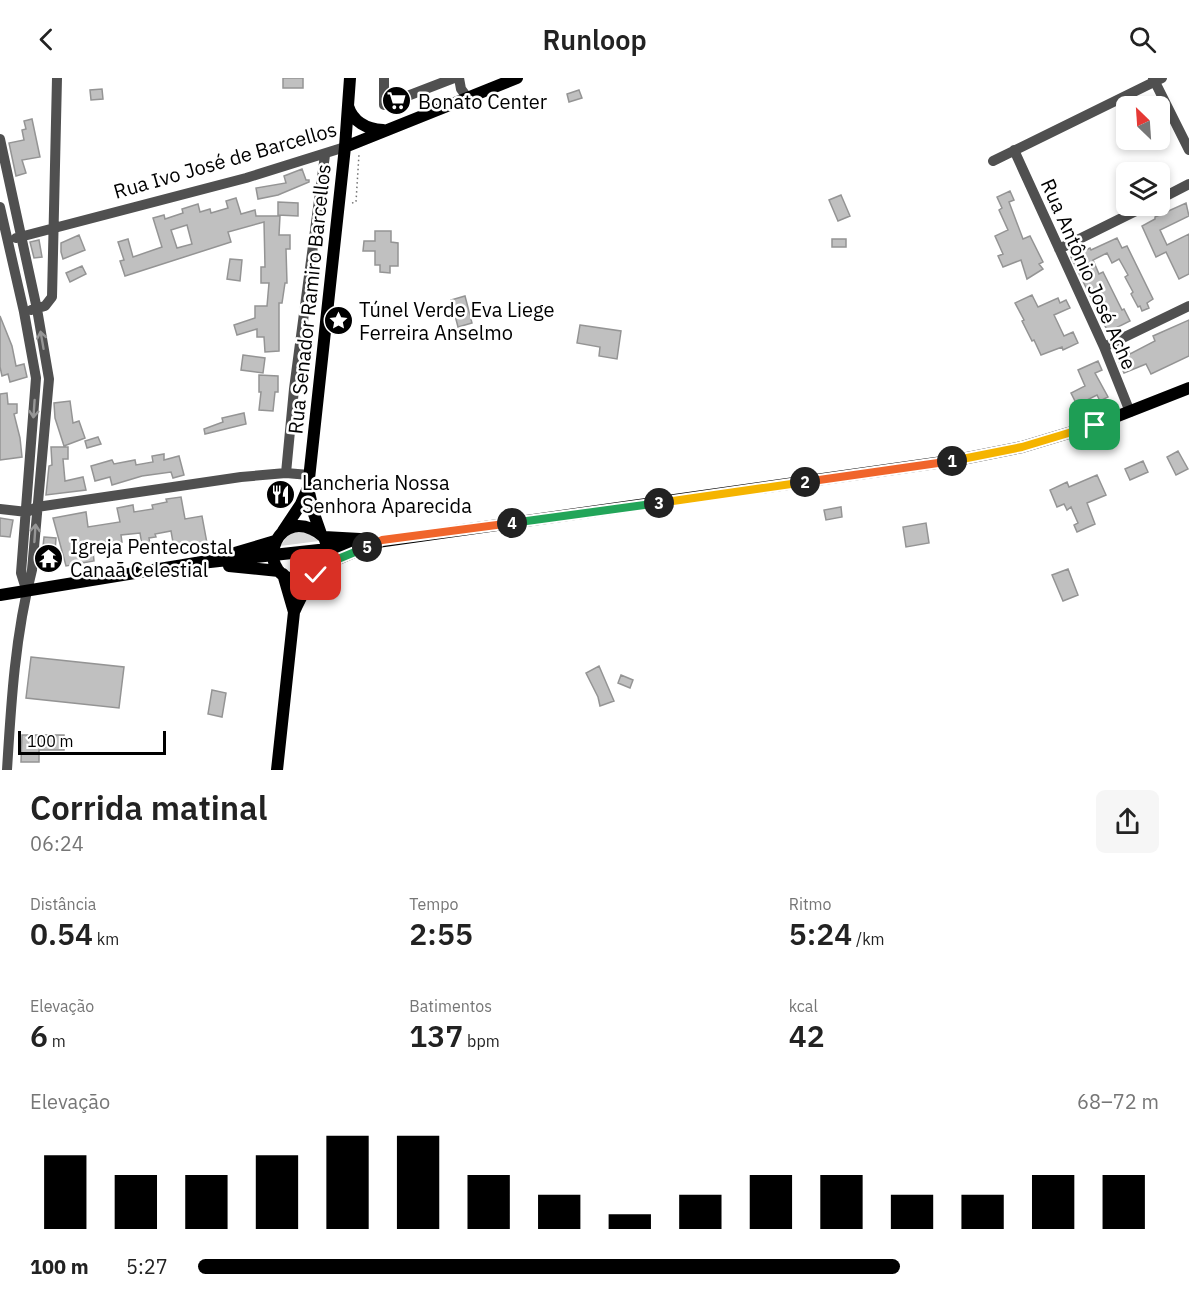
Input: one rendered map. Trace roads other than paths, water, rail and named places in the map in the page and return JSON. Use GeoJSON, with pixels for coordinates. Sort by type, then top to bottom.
{"type":"FeatureCollection","features":[{"type":"Feature","properties":{"kind":"main road","name":"Rua Senador Ramiro Barcellos"},"geometry":{"type":"LineString","coordinates":[[328,549],[314,514],[308,488],[345,147],[350,78]]}},
{"type":"Feature","properties":{"kind":"main road","name":"Rua Ivo José de Barcellos"},"geometry":{"type":"LineString","coordinates":[[345,147],[517,78]]}},
{"type":"Feature","properties":{"kind":"main road"},"geometry":{"type":"LineString","coordinates":[[347,101],[353,116],[362,124],[372,129],[384,130]]}},
{"type":"Feature","properties":{"kind":"main road"},"geometry":{"type":"LineString","coordinates":[[0,595],[201,563],[273,557],[957,460],[1032,444],[1095,425],[1189,388]]}},
{"type":"Feature","properties":{"kind":"main road","name":"Rua Senador Ramiro Barcellos"},"geometry":{"type":"LineString","coordinates":[[278,538],[301,504],[308,488]]}},
{"type":"Feature","properties":{"kind":"main road"},"geometry":{"type":"LineString","coordinates":[[201,563],[278,538],[298,525],[314,529],[322,535],[382,540]]}},
{"type":"Feature","properties":{"kind":"main road"},"geometry":{"type":"LineString","coordinates":[[278,538],[273,557],[294,612]]}},
{"type":"Feature","properties":{"kind":"main road"},"geometry":{"type":"LineString","coordinates":[[201,563],[281,573],[292,580],[302,581],[312,578],[338,559],[382,540]]}},
{"type":"Feature","properties":{"kind":"main road"},"geometry":{"type":"LineString","coordinates":[[277,770],[294,612],[307,587],[322,571],[328,549]]}},
{"type":"Feature","properties":{"kind":"street"},"geometry":{"type":"LineString","coordinates":[[24,312],[45,306],[52,297],[57,78]]}},
{"type":"Feature","properties":{"kind":"street"},"geometry":{"type":"LineString","coordinates":[[384,78],[384,105],[454,78]]}},
{"type":"Feature","properties":{"kind":"street"},"geometry":{"type":"LineString","coordinates":[[459,78],[460,89],[466,98]]}},
{"type":"Feature","properties":{"kind":"street"},"geometry":{"type":"LineString","coordinates":[[993,161],[1156,79],[1189,150]]}},
{"type":"Feature","properties":{"kind":"street"},"geometry":{"type":"LineString","coordinates":[[0,139],[4,176],[21,237],[37,309],[49,379],[32,510],[21,573],[27,591],[13,683],[7,770]]}},
{"type":"Feature","properties":{"kind":"street","name":"Rua Ivo José de Barcellos"},"geometry":{"type":"LineString","coordinates":[[7,240],[246,178],[345,147]]}},
{"type":"Feature","properties":{"kind":"street","name":"Rua Antônio José Ache"},"geometry":{"type":"LineString","coordinates":[[1014,150],[1104,347],[1130,412]]}},
{"type":"Feature","properties":{"kind":"street","name":"Rua Senador Ramiro Barcellos"},"geometry":{"type":"LineString","coordinates":[[286,473],[297,367],[325,155]]}},
{"type":"Feature","properties":{"kind":"street"},"geometry":{"type":"LineString","coordinates":[[1170,194],[1189,184]]}},
{"type":"Feature","properties":{"kind":"street"},"geometry":{"type":"LineString","coordinates":[[0,207],[24,312],[36,378],[32,510]]}},
{"type":"Feature","properties":{"kind":"street"},"geometry":{"type":"LineString","coordinates":[[1059,249],[1126,216]]}},
{"type":"Feature","properties":{"kind":"street"},"geometry":{"type":"LineString","coordinates":[[1104,347],[1189,306]]}},
{"type":"Feature","properties":{"kind":"street"},"geometry":{"type":"LineString","coordinates":[[0,509],[32,510],[241,477],[286,473],[309,475]]}},
{"type":"Feature","properties":{"kind":"place","name":"Bonato Center"},"geometry":{"type":"Point","coordinates":[397,101]}},
{"type":"Feature","properties":{"kind":"place","name":"Túnel Verde Eva Liege Ferreira Anselmo"},"geometry":{"type":"Point","coordinates":[338,320]}},
{"type":"Feature","properties":{"kind":"place","name":"Lancheria Nossa Senhora Aparecida"},"geometry":{"type":"Point","coordinates":[281,494]}},
{"type":"Feature","properties":{"kind":"place","name":"Igreja Pentecostal Canaã Celestial"},"geometry":{"type":"Point","coordinates":[49,558]}}]}
